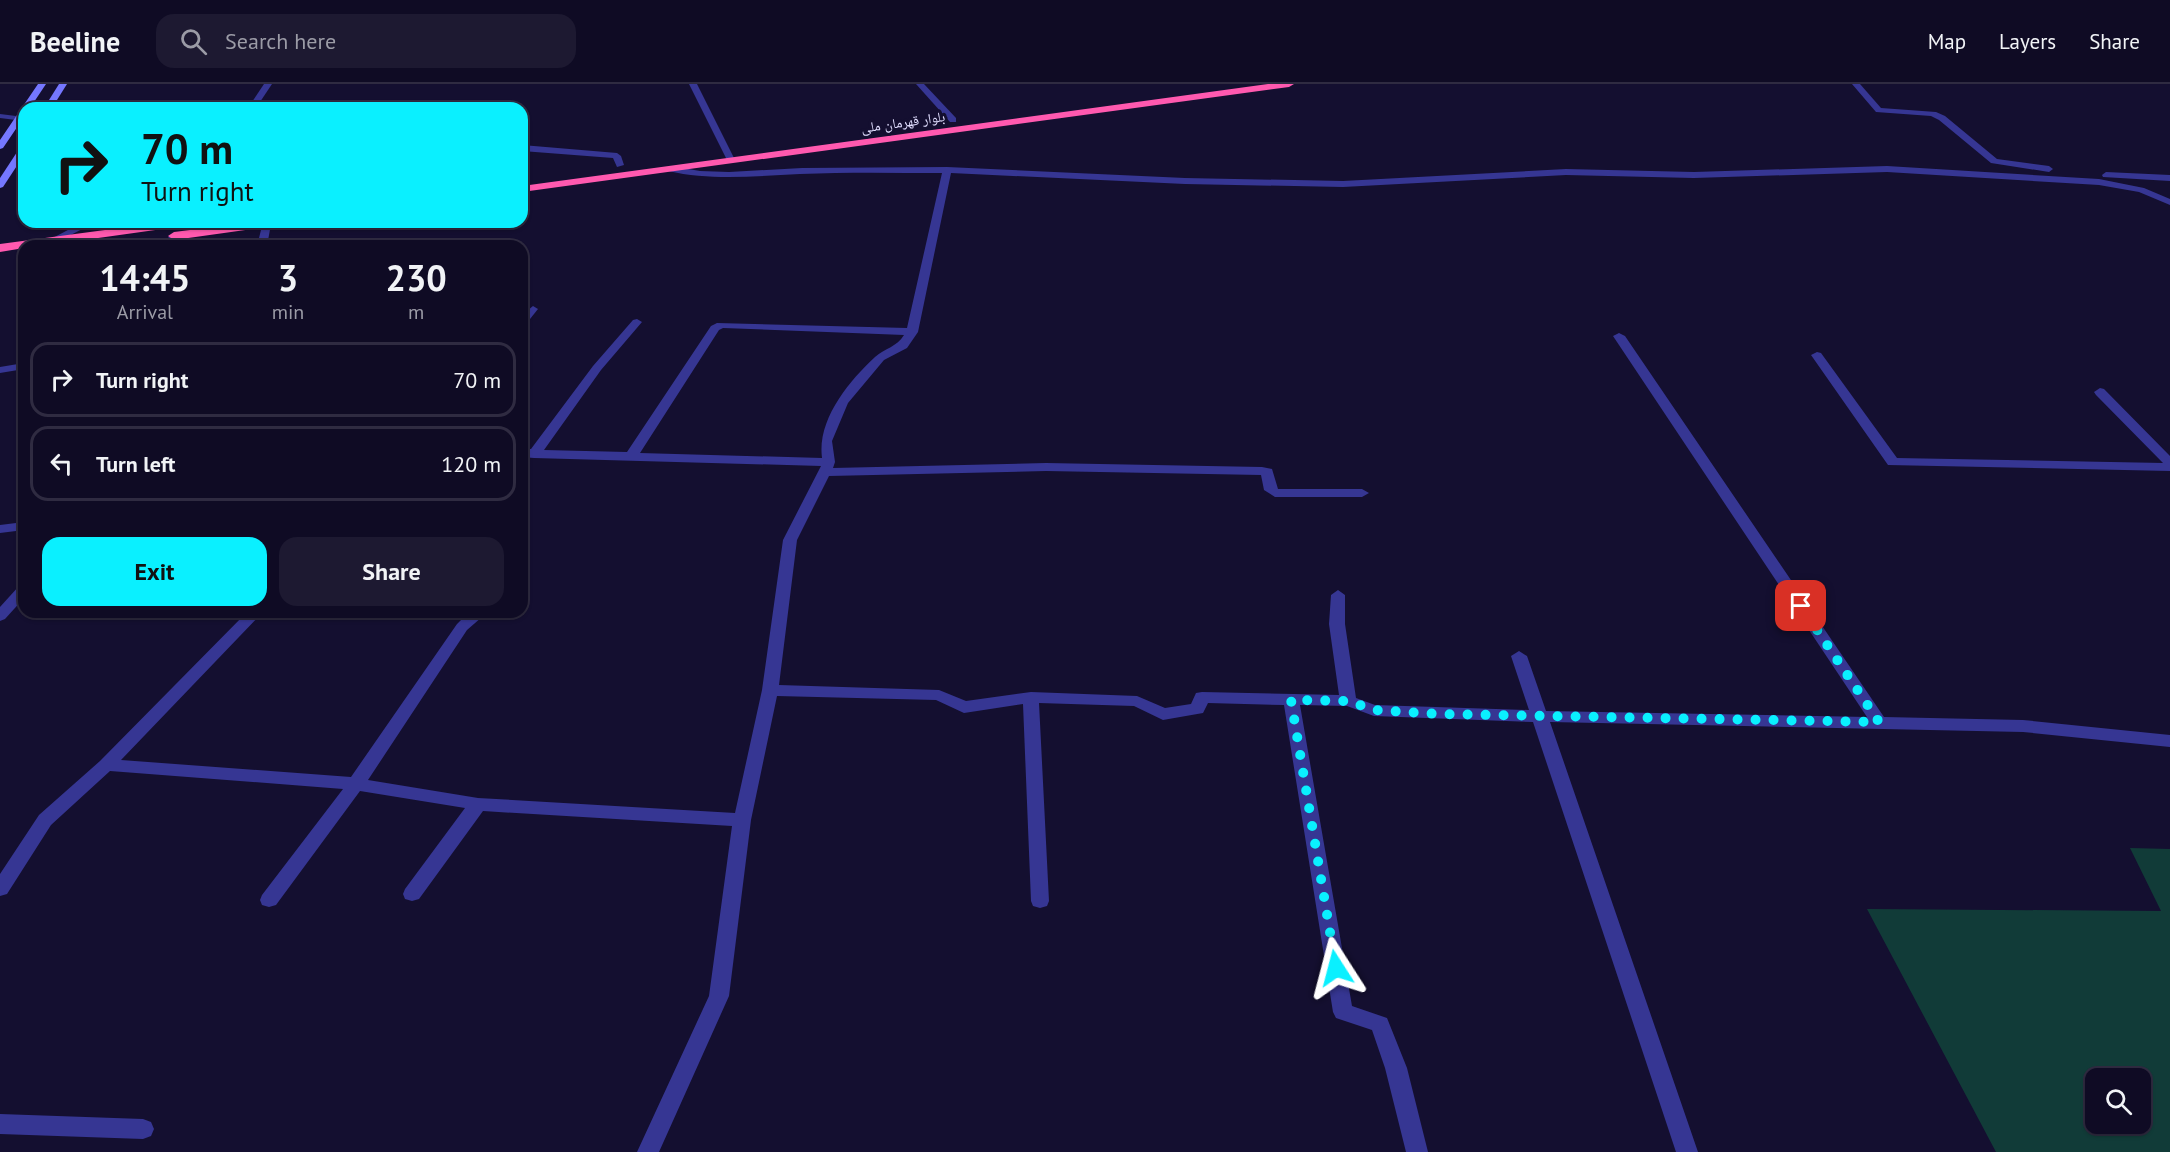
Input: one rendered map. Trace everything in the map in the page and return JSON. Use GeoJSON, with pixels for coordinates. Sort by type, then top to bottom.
{"type":"FeatureCollection","features":[{"type":"Feature","properties":{"kind":"highway","name":"بلوار قهرمان ملی"},"geometry":{"type":"LineString","coordinates":[[528,188],[671,169],[729,156],[953,120],[1232,84]]}},
{"type":"Feature","properties":{"kind":"highway","name":"بلوار قهرمان ملی"},"geometry":{"type":"LineString","coordinates":[[528,177],[620,165],[729,156],[1289,84]]}},
{"type":"Feature","properties":{"kind":"highway"},"geometry":{"type":"LineString","coordinates":[[54,240],[145,228]]}},
{"type":"Feature","properties":{"kind":"highway"},"geometry":{"type":"LineString","coordinates":[[178,240],[244,228]]}},
{"type":"Feature","properties":{"kind":"highway"},"geometry":{"type":"LineString","coordinates":[[0,248],[18,245]]}},
{"type":"Feature","properties":{"kind":"highway"},"geometry":{"type":"LineString","coordinates":[[0,260],[18,258]]}},
{"type":"Feature","properties":{"kind":"main road"},"geometry":{"type":"LineString","coordinates":[[30,102],[42,84]]}},
{"type":"Feature","properties":{"kind":"main road"},"geometry":{"type":"LineString","coordinates":[[52,102],[63,84]]}},
{"type":"Feature","properties":{"kind":"main road"},"geometry":{"type":"LineString","coordinates":[[0,146],[18,123]]}},
{"type":"Feature","properties":{"kind":"main road"},"geometry":{"type":"LineString","coordinates":[[0,185],[18,156]]}},
{"type":"Feature","properties":{"kind":"street"},"geometry":{"type":"LineString","coordinates":[[256,102],[268,84]]}},
{"type":"Feature","properties":{"kind":"street"},"geometry":{"type":"LineString","coordinates":[[693,84],[729,156]]}},
{"type":"Feature","properties":{"kind":"street"},"geometry":{"type":"LineString","coordinates":[[920,84],[953,120]]}},
{"type":"Feature","properties":{"kind":"street"},"geometry":{"type":"LineString","coordinates":[[1856,84],[1879,110],[1933,114],[1942,118],[2011,175]]}},
{"type":"Feature","properties":{"kind":"street"},"geometry":{"type":"LineString","coordinates":[[0,116],[18,119]]}},
{"type":"Feature","properties":{"kind":"street"},"geometry":{"type":"LineString","coordinates":[[528,149],[617,156],[620,165]]}},
{"type":"Feature","properties":{"kind":"street"},"geometry":{"type":"LineString","coordinates":[[1994,161],[2116,176],[2170,178]]}},
{"type":"Feature","properties":{"kind":"street"},"geometry":{"type":"LineString","coordinates":[[671,169],[700,174],[729,175],[802,171],[947,170],[1185,181],[1343,184],[1566,172],[1694,175],[1887,169],[2099,182],[2141,190],[2170,202]]}},
{"type":"Feature","properties":{"kind":"street"},"geometry":{"type":"LineString","coordinates":[[648,1152],[719,996],[742,820],[770,690],[790,540],[826,467],[826,441],[842,402],[880,358],[903,346],[912,332],[947,170]]}},
{"type":"Feature","properties":{"kind":"street"},"geometry":{"type":"LineString","coordinates":[[54,240],[79,228]]}},
{"type":"Feature","properties":{"kind":"street"},"geometry":{"type":"LineString","coordinates":[[528,315],[533,309]]}},
{"type":"Feature","properties":{"kind":"street"},"geometry":{"type":"LineString","coordinates":[[528,454],[637,322]]}},
{"type":"Feature","properties":{"kind":"street"},"geometry":{"type":"LineString","coordinates":[[632,455],[715,328],[721,325],[912,332]]}},
{"type":"Feature","properties":{"kind":"street"},"geometry":{"type":"LineString","coordinates":[[1619,336],[1879,722]]}},
{"type":"Feature","properties":{"kind":"street"},"geometry":{"type":"LineString","coordinates":[[1817,355],[1893,462],[2170,465]]}},
{"type":"Feature","properties":{"kind":"street"},"geometry":{"type":"LineString","coordinates":[[0,369],[18,367]]}},
{"type":"Feature","properties":{"kind":"street"},"geometry":{"type":"LineString","coordinates":[[2100,392],[2170,465]]}},
{"type":"Feature","properties":{"kind":"street"},"geometry":{"type":"LineString","coordinates":[[528,454],[632,455],[826,467],[1046,467],[1262,471],[1267,472],[1271,490],[1275,493],[1362,494]]}},
{"type":"Feature","properties":{"kind":"street"},"geometry":{"type":"LineString","coordinates":[[0,530],[18,527]]}},
{"type":"Feature","properties":{"kind":"street"},"geometry":{"type":"LineString","coordinates":[[1338,595],[1337,624],[1348,701]]}},
{"type":"Feature","properties":{"kind":"street"},"geometry":{"type":"LineString","coordinates":[[0,616],[18,596]]}},
{"type":"Feature","properties":{"kind":"street"},"geometry":{"type":"LineString","coordinates":[[0,889],[45,820],[106,765],[250,618]]}},
{"type":"Feature","properties":{"kind":"street"},"geometry":{"type":"LineString","coordinates":[[269,900],[356,784],[462,627],[472,618]]}},
{"type":"Feature","properties":{"kind":"street"},"geometry":{"type":"LineString","coordinates":[[1519,656],[1687,1152]]}},
{"type":"Feature","properties":{"kind":"street"},"geometry":{"type":"LineString","coordinates":[[770,690],[939,695],[964,707],[1031,697],[1137,701],[1163,714],[1197,709],[1202,697],[1348,701],[1374,710],[1438,714],[2023,726],[2170,741]]}},
{"type":"Feature","properties":{"kind":"street"},"geometry":{"type":"LineString","coordinates":[[1031,697],[1040,901]]}},
{"type":"Feature","properties":{"kind":"street"},"geometry":{"type":"LineString","coordinates":[[1291,700],[1343,1012],[1380,1024],[1396,1068],[1417,1152]]}},
{"type":"Feature","properties":{"kind":"street"},"geometry":{"type":"LineString","coordinates":[[106,765],[356,784],[478,804],[742,820]]}},
{"type":"Feature","properties":{"kind":"street"},"geometry":{"type":"LineString","coordinates":[[412,894],[478,804]]}},
{"type":"Feature","properties":{"kind":"street"},"geometry":{"type":"LineString","coordinates":[[0,1124],[143,1129]]}},
{"type":"Feature","properties":{"kind":"green space"},"geometry":{"type":"Polygon","coordinates":[[[2130,848],[2170,849],[2170,1152],[1996,1152],[1867,909],[2161,911],[2130,848]]]}},
{"type":"Feature","properties":{"kind":"route"},"geometry":{"type":"LineString","coordinates":[[1336,968],[1291,700],[1348,701],[1374,710],[1438,714],[1879,722],[1801,606]]}}]}
